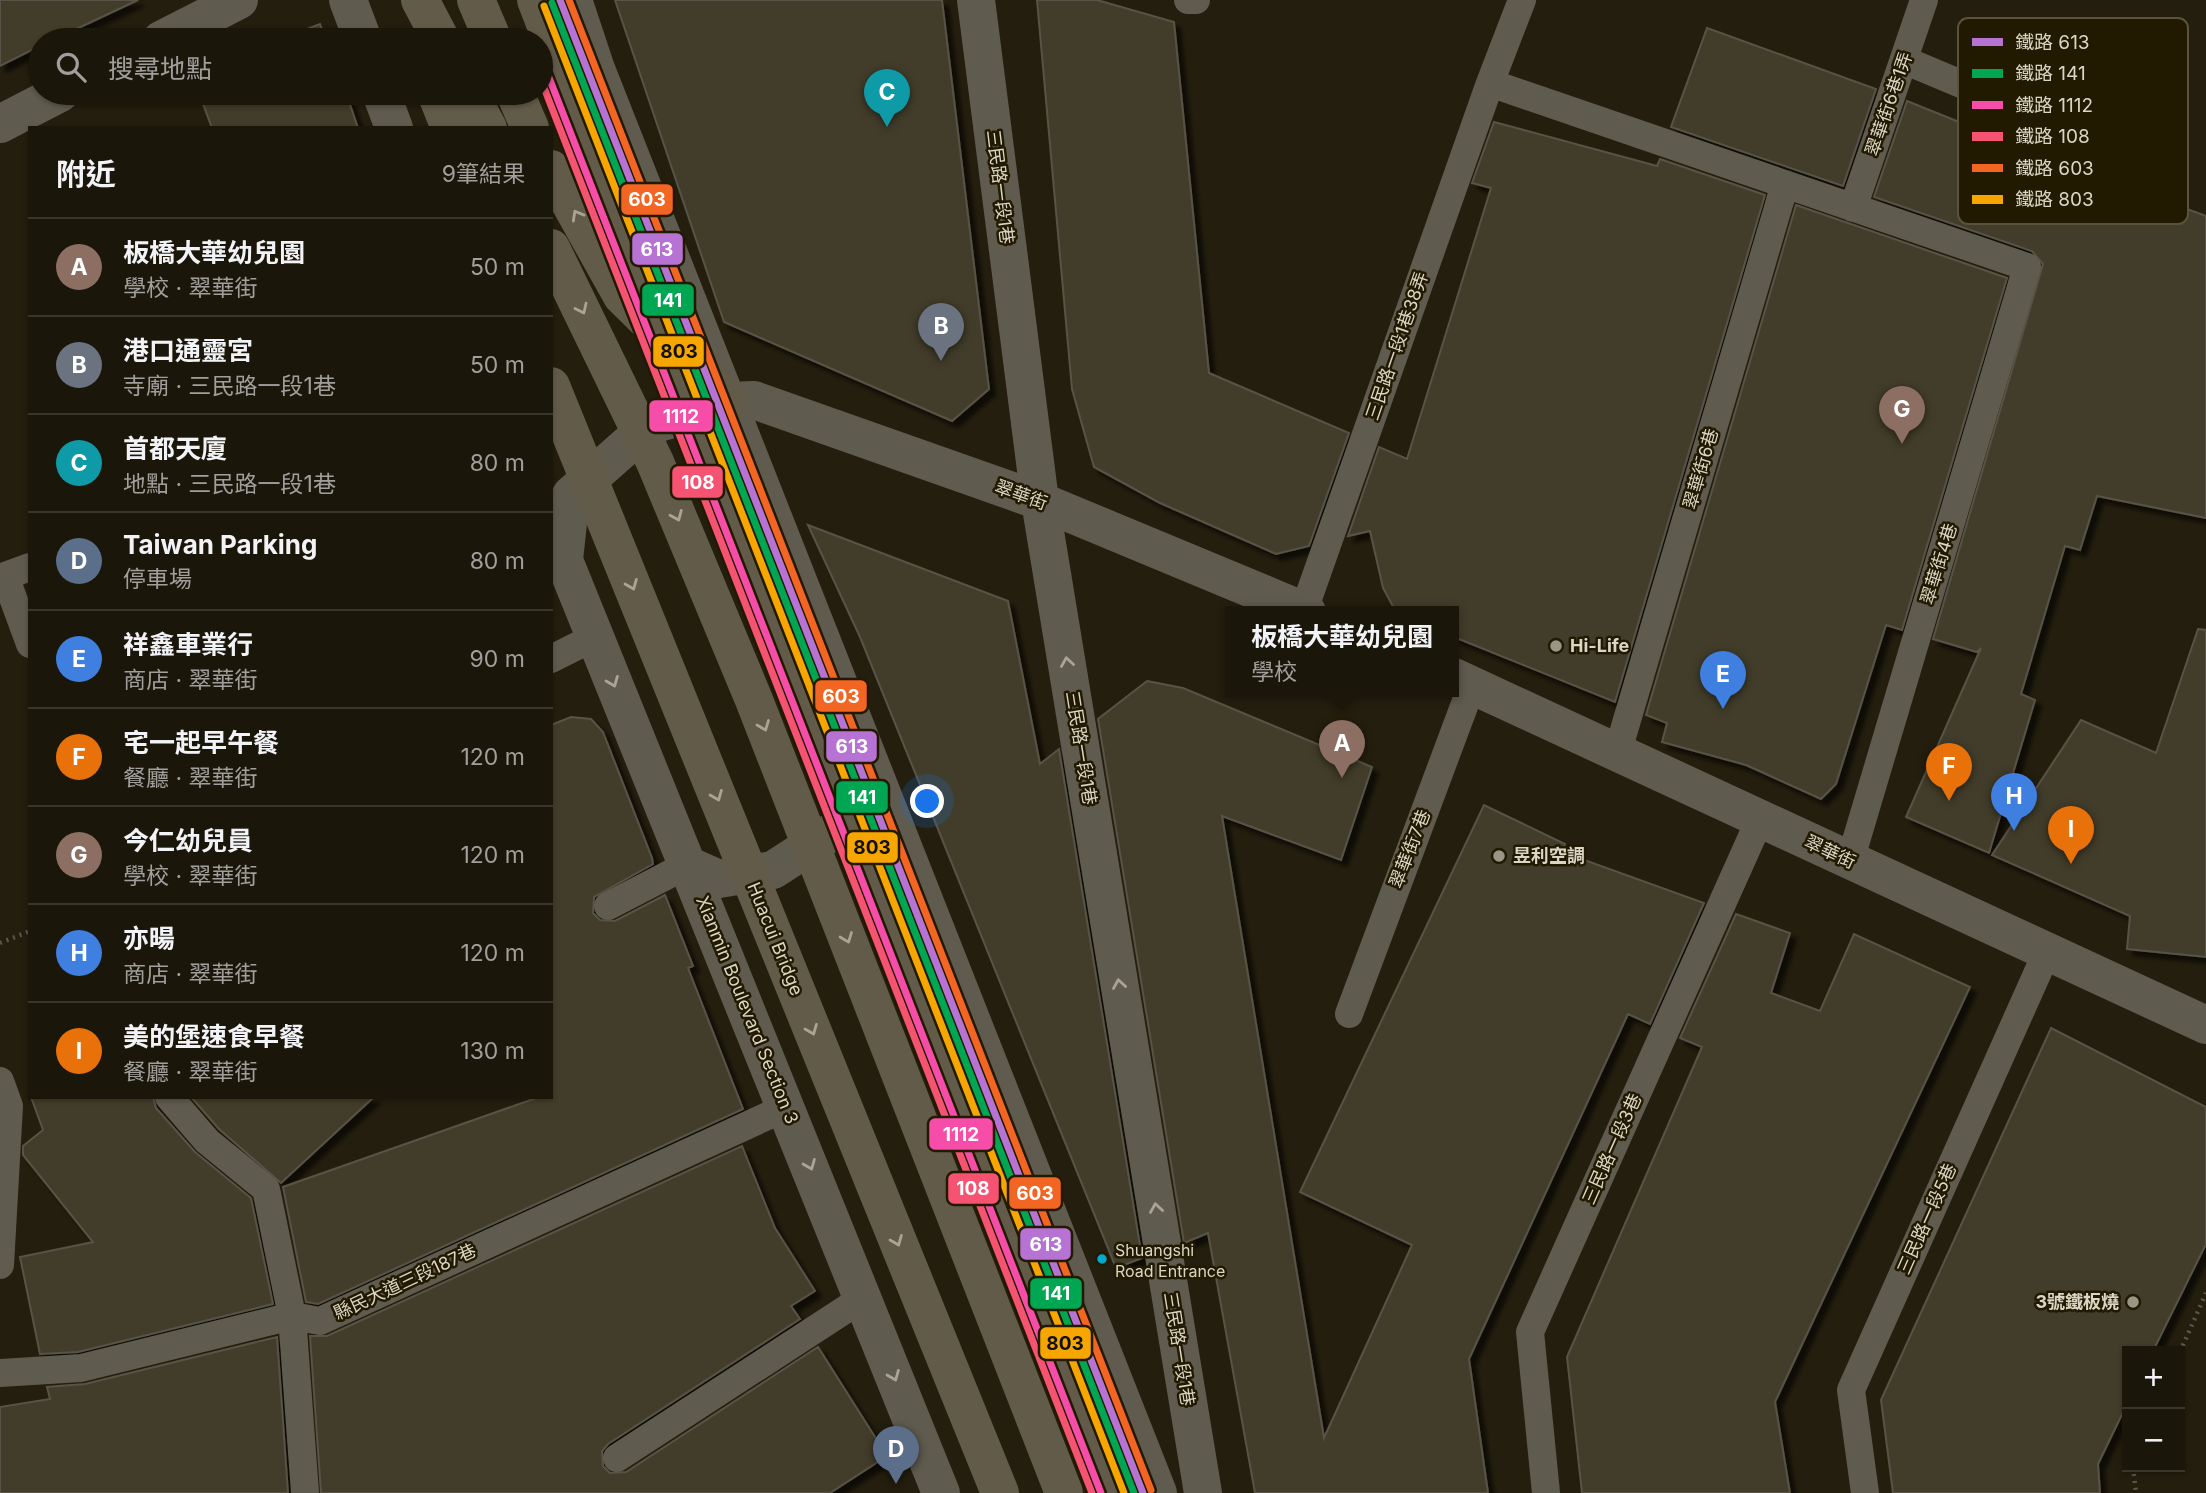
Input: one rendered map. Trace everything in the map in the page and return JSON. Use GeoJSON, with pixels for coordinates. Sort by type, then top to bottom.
{"type":"FeatureCollection","features":[{"type":"Feature","properties":{"kind":"highway"},"geometry":{"type":"LineString","coordinates":[[400,0],[411,28]]}},
{"type":"Feature","properties":{"kind":"highway"},"geometry":{"type":"LineString","coordinates":[[420,0],[435,28]]}},
{"type":"Feature","properties":{"kind":"highway"},"geometry":{"type":"LineString","coordinates":[[476,0],[488,28]]}},
{"type":"Feature","properties":{"kind":"highway"},"geometry":{"type":"LineString","coordinates":[[536,0],[547,28]]}},
{"type":"Feature","properties":{"kind":"highway"},"geometry":{"type":"LineString","coordinates":[[553,44],[785,647],[1117,1493]]}},
{"type":"Feature","properties":{"kind":"highway"},"geometry":{"type":"LineString","coordinates":[[441,105],[449,126]]}},
{"type":"Feature","properties":{"kind":"highway"},"geometry":{"type":"LineString","coordinates":[[476,105],[487,126]]}},
{"type":"Feature","properties":{"kind":"highway"},"geometry":{"type":"LineString","coordinates":[[520,105],[529,126]]}},
{"type":"Feature","properties":{"kind":"highway"},"geometry":{"type":"LineString","coordinates":[[553,173],[622,296],[729,401]]}},
{"type":"Feature","properties":{"kind":"highway"},"geometry":{"type":"LineString","coordinates":[[553,252],[655,462],[754,700],[1064,1493]]}},
{"type":"Feature","properties":{"kind":"highway","name":"Huacui Bridge"},"geometry":{"type":"LineString","coordinates":[[553,391],[1000,1493]]}},
{"type":"Feature","properties":{"kind":"street"},"geometry":{"type":"LineString","coordinates":[[184,28],[239,0]]}},
{"type":"Feature","properties":{"kind":"street"},"geometry":{"type":"LineString","coordinates":[[348,0],[358,28]]}},
{"type":"Feature","properties":{"kind":"street"},"geometry":{"type":"LineString","coordinates":[[573,0],[596,69],[1158,1493]]}},
{"type":"Feature","properties":{"kind":"street","name":"三民路一段1巷"},"geometry":{"type":"LineString","coordinates":[[976,0],[1040,501],[1203,1493]]}},
{"type":"Feature","properties":{"kind":"street"},"geometry":{"type":"LineString","coordinates":[[0,124],[37,105]]}},
{"type":"Feature","properties":{"kind":"street"},"geometry":{"type":"LineString","coordinates":[[386,105],[393,126]]}},
{"type":"Feature","properties":{"kind":"street","name":"翠華街"},"geometry":{"type":"LineString","coordinates":[[729,401],[754,400],[1040,501],[1293,606]]}},
{"type":"Feature","properties":{"kind":"street"},"geometry":{"type":"LineString","coordinates":[[558,544],[571,495],[649,426],[729,401]]}},
{"type":"Feature","properties":{"kind":"street","name":"Xianmin Boulevard Section 3"},"geometry":{"type":"LineString","coordinates":[[558,544],[941,1493]]}},
{"type":"Feature","properties":{"kind":"street","name":"翠華街"},"geometry":{"type":"LineString","coordinates":[[1463,681],[2046,954],[2206,1025]]}},
{"type":"Feature","properties":{"kind":"street"},"geometry":{"type":"LineString","coordinates":[[687,865],[719,879],[773,870],[838,828],[876,779]]}},
{"type":"Feature","properties":{"kind":"lane"},"geometry":{"type":"LineString","coordinates":[[1188,0],[1196,0]]}},
{"type":"Feature","properties":{"kind":"lane"},"geometry":{"type":"LineString","coordinates":[[1522,0],[1490,83],[1853,208]]}},
{"type":"Feature","properties":{"kind":"lane","name":"翠華街6巷1弄"},"geometry":{"type":"LineString","coordinates":[[1853,208],[1924,0]]}},
{"type":"Feature","properties":{"kind":"lane"},"geometry":{"type":"LineString","coordinates":[[1904,60],[1958,83]]}},
{"type":"Feature","properties":{"kind":"lane","name":"三民路一段1巷38弄"},"geometry":{"type":"LineString","coordinates":[[1307,606],[1490,83]]}},
{"type":"Feature","properties":{"kind":"lane","name":"翠華街6巷"},"geometry":{"type":"LineString","coordinates":[[1618,754],[1785,184]]}},
{"type":"Feature","properties":{"kind":"lane","name":"翠華街4巷"},"geometry":{"type":"LineString","coordinates":[[1850,861],[2027,267],[1853,208]]}},
{"type":"Feature","properties":{"kind":"lane"},"geometry":{"type":"LineString","coordinates":[[28,568],[5,576],[28,638]]}},
{"type":"Feature","properties":{"kind":"lane"},"geometry":{"type":"LineString","coordinates":[[553,658],[595,637]]}},
{"type":"Feature","properties":{"kind":"lane","name":"翠華街7巷"},"geometry":{"type":"LineString","coordinates":[[1349,1014],[1458,697]]}},
{"type":"Feature","properties":{"kind":"lane","name":"三民路一段3巷"},"geometry":{"type":"LineString","coordinates":[[1546,1493],[1530,1332],[1760,819]]}},
{"type":"Feature","properties":{"kind":"lane"},"geometry":{"type":"LineString","coordinates":[[608,906],[687,865]]}},
{"type":"Feature","properties":{"kind":"lane","name":"三民路一段5巷"},"geometry":{"type":"LineString","coordinates":[[1865,1493],[1851,1390],[2046,954]]}},
{"type":"Feature","properties":{"kind":"lane"},"geometry":{"type":"LineString","coordinates":[[0,1265],[13,1094]]}},
{"type":"Feature","properties":{"kind":"lane"},"geometry":{"type":"LineString","coordinates":[[171,1099],[207,1141],[266,1189],[292,1316],[305,1493]]}},
{"type":"Feature","properties":{"kind":"lane","name":"縣民大道三段187巷"},"geometry":{"type":"LineString","coordinates":[[0,1373],[81,1368],[292,1316],[320,1321],[787,1107]]}},
{"type":"Feature","properties":{"kind":"lane"},"geometry":{"type":"LineString","coordinates":[[617,1458],[863,1298]]}},
{"type":"Feature","properties":{"kind":"path"},"geometry":{"type":"LineString","coordinates":[[0,943],[28,932]]}},
{"type":"Feature","properties":{"kind":"path"},"geometry":{"type":"LineString","coordinates":[[2183,1346],[2206,1293]]}},
{"type":"Feature","properties":{"kind":"path"},"geometry":{"type":"LineString","coordinates":[[2134,1472],[2136,1493]]}},
{"type":"Feature","properties":{"kind":"building"},"geometry":{"type":"Polygon","coordinates":[[[0,0],[138,0],[78,28],[28,28],[28,52],[0,66],[0,0]]]}},
{"type":"Feature","properties":{"kind":"building"},"geometry":{"type":"Polygon","coordinates":[[[615,0],[942,0],[989,389],[952,421],[724,322],[615,0]]]}},
{"type":"Feature","properties":{"kind":"building"},"geometry":{"type":"Polygon","coordinates":[[[1037,0],[1097,0],[1174,22],[1209,373],[1349,433],[1309,546],[1276,554],[1160,503],[1094,467],[1072,389],[1037,0]]]}},
{"type":"Feature","properties":{"kind":"building"},"geometry":{"type":"Polygon","coordinates":[[[1707,28],[1876,89],[1843,186],[1671,127],[1707,28]]]}},
{"type":"Feature","properties":{"kind":"building"},"geometry":{"type":"Polygon","coordinates":[[[1907,101],[1958,122],[1958,224],[2188,224],[2188,209],[2206,216],[2206,518],[2097,496],[2080,550],[2065,546],[2021,694],[2035,700],[1989,853],[1906,817],[1981,648],[1977,652],[1933,639],[2043,264],[2032,251],[1874,197],[1907,101]]]}},
{"type":"Feature","properties":{"kind":"building"},"geometry":{"type":"Polygon","coordinates":[[[203,105],[350,105],[357,126],[211,126],[203,105]]]}},
{"type":"Feature","properties":{"kind":"building"},"geometry":{"type":"Polygon","coordinates":[[[1494,122],[1657,166],[1660,159],[1765,195],[1615,702],[1459,639],[1459,606],[1393,606],[1383,588],[1370,531],[1348,536],[1379,447],[1407,459],[1491,188],[1472,183],[1494,122]]]}},
{"type":"Feature","properties":{"kind":"building"},"geometry":{"type":"Polygon","coordinates":[[[1796,205],[2007,278],[1902,630],[1886,625],[1836,784],[1821,799],[1746,765],[1662,742],[1667,723],[1646,715],[1796,205]]]}},
{"type":"Feature","properties":{"kind":"building"},"geometry":{"type":"Polygon","coordinates":[[[808,525],[1008,601],[1040,764],[1059,749],[1142,1258],[1116,1268],[860,637],[808,525]]]}},
{"type":"Feature","properties":{"kind":"building"},"geometry":{"type":"Polygon","coordinates":[[[2198,629],[2206,630],[2206,957],[2127,949],[2130,916],[1992,855],[2081,720],[2156,753],[2198,629]]]}},
{"type":"Feature","properties":{"kind":"building"},"geometry":{"type":"Polygon","coordinates":[[[1147,681],[1183,688],[1372,767],[1341,860],[1222,816],[1324,1438],[1412,1245],[1300,1192],[1484,805],[1565,844],[1562,852],[1704,903],[1650,1024],[1628,1014],[1469,1359],[1488,1493],[1255,1493],[1208,1233],[1184,1243],[1098,719],[1147,681]]]}},
{"type":"Feature","properties":{"kind":"building"},"geometry":{"type":"Polygon","coordinates":[[[571,717],[591,719],[603,732],[652,858],[653,864],[594,897],[593,913],[600,920],[615,921],[665,895],[693,966],[688,968],[743,1109],[318,1304],[306,1302],[283,1187],[533,1099],[553,1099],[553,724],[571,717]]]}},
{"type":"Feature","properties":{"kind":"building"},"geometry":{"type":"Polygon","coordinates":[[[1736,914],[1790,933],[1771,993],[1820,1011],[1854,934],[1970,987],[1775,1402],[1790,1493],[1582,1493],[1567,1357],[1702,1047],[1680,1038],[1736,914]]]}},
{"type":"Feature","properties":{"kind":"building"},"geometry":{"type":"Polygon","coordinates":[[[2051,1028],[2206,1107],[2206,1244],[2155,1346],[2122,1346],[2122,1414],[2098,1464],[2100,1493],[1893,1493],[1881,1400],[2051,1028]]]}},
{"type":"Feature","properties":{"kind":"building"},"geometry":{"type":"Polygon","coordinates":[[[32,1099],[154,1099],[156,1108],[195,1152],[251,1198],[273,1304],[78,1352],[40,1354],[20,1257],[93,1242],[23,1155],[23,1146],[43,1130],[32,1099]]]}},
{"type":"Feature","properties":{"kind":"building"},"geometry":{"type":"Polygon","coordinates":[[[193,1099],[372,1099],[281,1183],[219,1129],[193,1099]]]}},
{"type":"Feature","properties":{"kind":"building"},"geometry":{"type":"Polygon","coordinates":[[[742,1146],[775,1228],[815,1291],[791,1306],[800,1319],[608,1444],[602,1451],[603,1466],[610,1473],[626,1472],[818,1347],[887,1456],[830,1493],[321,1493],[310,1336],[327,1336],[742,1146]]]}},
{"type":"Feature","properties":{"kind":"building"},"geometry":{"type":"Polygon","coordinates":[[[277,1337],[288,1493],[0,1493],[0,1407],[50,1399],[47,1387],[85,1384],[277,1337]]]}},
{"type":"Feature","properties":{"kind":"rail line","name":"613"},"geometry":{"type":"LineString","coordinates":[[560,0],[1143,1493]]}},
{"type":"Feature","properties":{"kind":"rail line","name":"603"},"geometry":{"type":"LineString","coordinates":[[569,0],[1151,1490]]}},
{"type":"Feature","properties":{"kind":"rail line","name":"141"},"geometry":{"type":"LineString","coordinates":[[552,3],[1134,1493]]}},
{"type":"Feature","properties":{"kind":"rail line","name":"803"},"geometry":{"type":"LineString","coordinates":[[544,6],[553,28]]}},
{"type":"Feature","properties":{"kind":"rail line","name":"803"},"geometry":{"type":"LineString","coordinates":[[553,29],[1124,1493]]}},
{"type":"Feature","properties":{"kind":"rail line","name":"1112"},"geometry":{"type":"LineString","coordinates":[[553,88],[1101,1493]]}},
{"type":"Feature","properties":{"kind":"rail line","name":"108"},"geometry":{"type":"LineString","coordinates":[[551,105],[1092,1493]]}},
{"type":"Feature","properties":{"kind":"place","name":"首都天廈"},"geometry":{"type":"Point","coordinates":[887,127]}},
{"type":"Feature","properties":{"kind":"place","name":"港口通靈宮"},"geometry":{"type":"Point","coordinates":[941,361]}},
{"type":"Feature","properties":{"kind":"place","name":"今仁幼兒員"},"geometry":{"type":"Point","coordinates":[1902,444]}},
{"type":"Feature","properties":{"kind":"place","name":"Hi-Life"},"geometry":{"type":"Point","coordinates":[1556,646]}},
{"type":"Feature","properties":{"kind":"place","name":"祥鑫車業行"},"geometry":{"type":"Point","coordinates":[1723,709]}},
{"type":"Feature","properties":{"kind":"place","name":"板橋大華幼兒園"},"geometry":{"type":"Point","coordinates":[1342,778]}},
{"type":"Feature","properties":{"kind":"place","name":"宅一起早午餐"},"geometry":{"type":"Point","coordinates":[1949,801]}},
{"type":"Feature","properties":{"kind":"place","name":"亦暘"},"geometry":{"type":"Point","coordinates":[2014,831]}},
{"type":"Feature","properties":{"kind":"place","name":"昱利空調"},"geometry":{"type":"Point","coordinates":[1499,856]}},
{"type":"Feature","properties":{"kind":"place","name":"美的堡速食早餐"},"geometry":{"type":"Point","coordinates":[2071,864]}},
{"type":"Feature","properties":{"kind":"place","name":"Shuangshi Road Entrance"},"geometry":{"type":"Point","coordinates":[1102,1259]}},
{"type":"Feature","properties":{"kind":"place","name":"3號鐵板燒"},"geometry":{"type":"Point","coordinates":[2133,1302]}},
{"type":"Feature","properties":{"kind":"place","name":"Taiwan Parking"},"geometry":{"type":"Point","coordinates":[896,1484]}}]}
